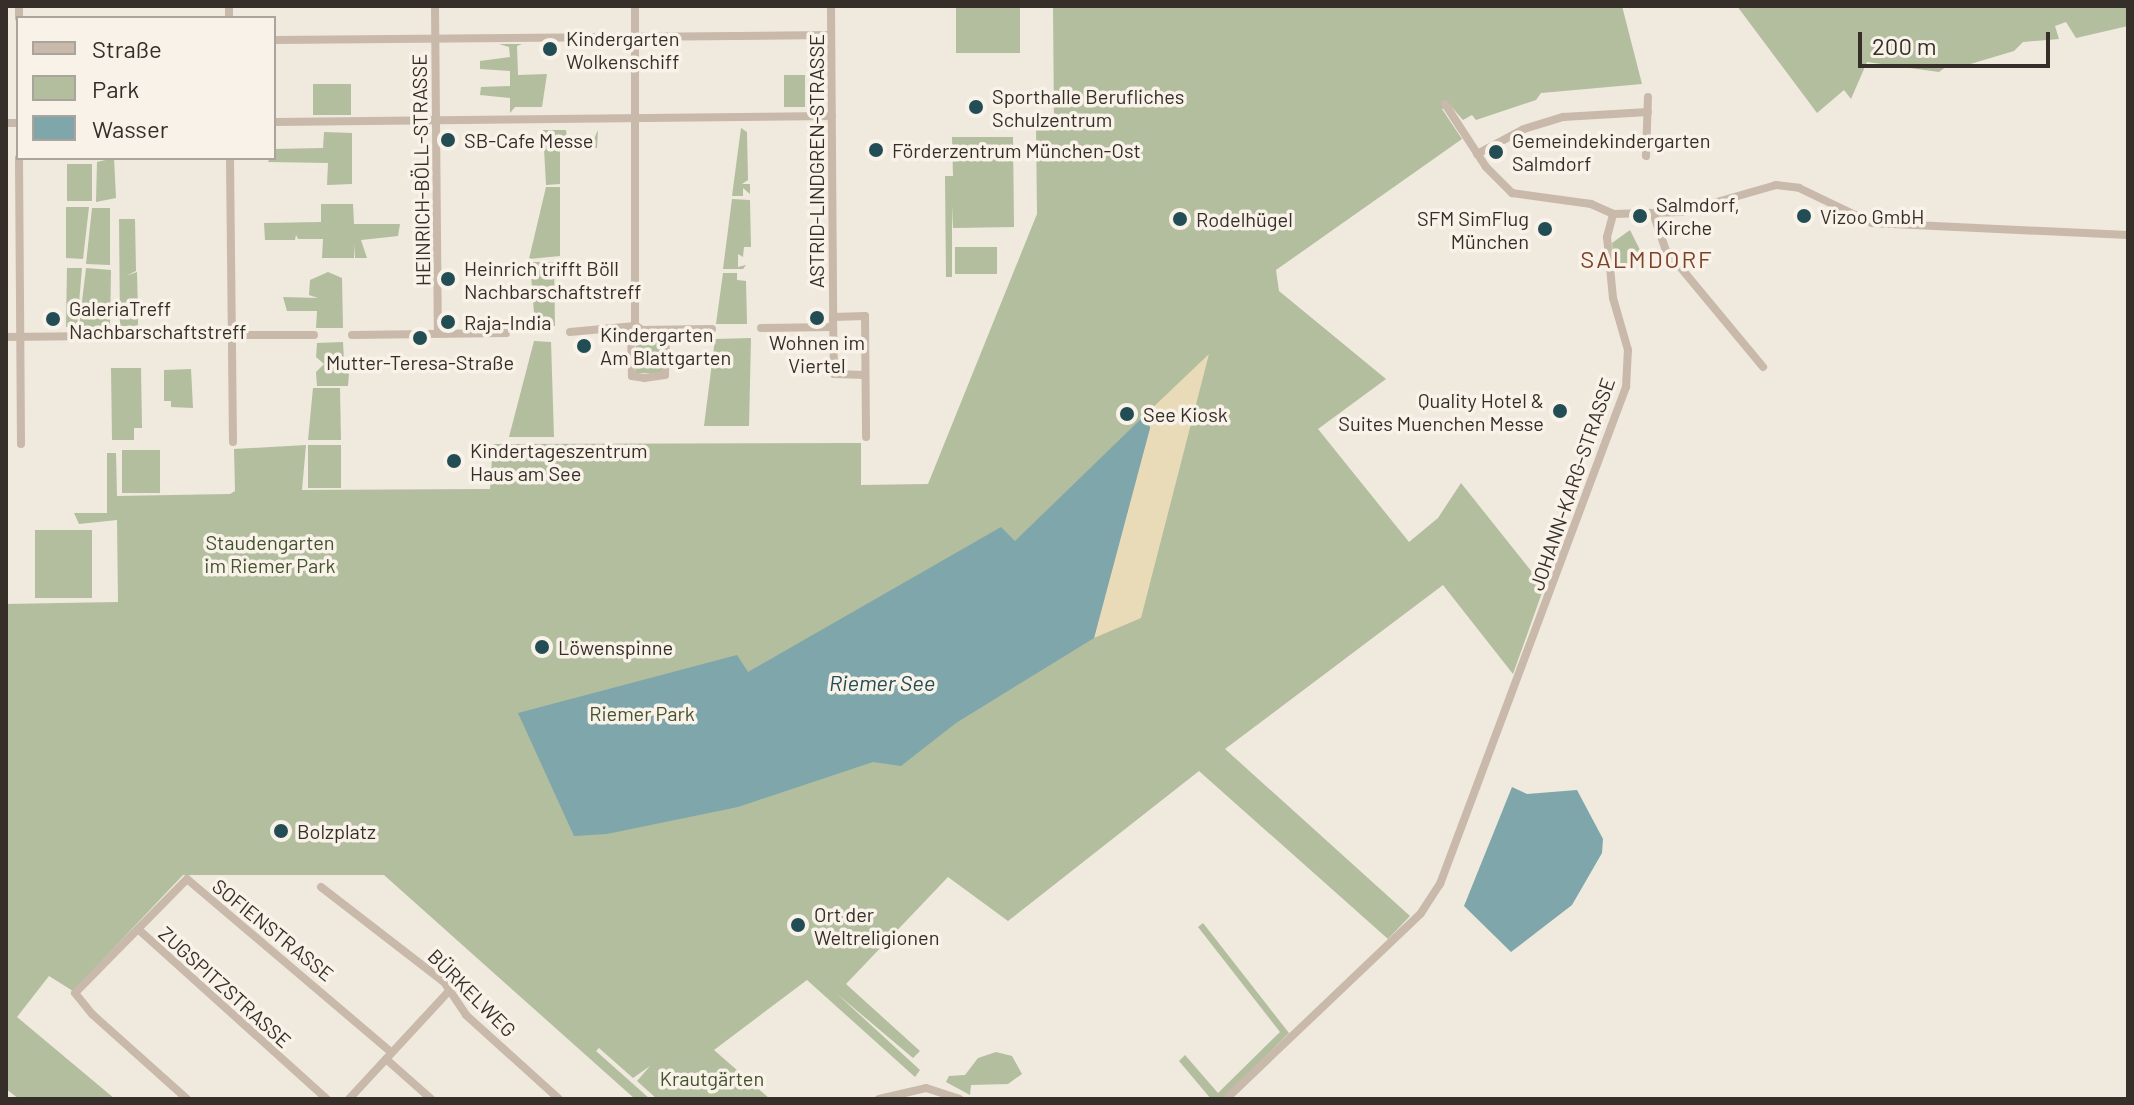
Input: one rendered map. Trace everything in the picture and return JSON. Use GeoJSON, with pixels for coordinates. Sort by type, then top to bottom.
{"type":"FeatureCollection","features":[{"type":"Feature","properties":{"kind":"street","name":"HEINRICH-BÖLL-STRASSE"},"geometry":{"type":"LineString","coordinates":[[435,6],[438,333]]}},
{"type":"Feature","properties":{"kind":"street"},"geometry":{"type":"LineString","coordinates":[[635,6],[632,376],[665,375],[666,330]]}},
{"type":"Feature","properties":{"kind":"street","name":"ASTRID-LINDGREN-STRASSE"},"geometry":{"type":"LineString","coordinates":[[831,6],[834,374],[865,375]]}},
{"type":"Feature","properties":{"kind":"street"},"geometry":{"type":"LineString","coordinates":[[276,40],[831,35]]}},
{"type":"Feature","properties":{"kind":"street"},"geometry":{"type":"LineString","coordinates":[[1646,156],[1648,97]]}},
{"type":"Feature","properties":{"kind":"street"},"geometry":{"type":"LineString","coordinates":[[1445,104],[1477,154],[1512,193],[1591,204],[1613,214],[1695,210],[1776,185],[1799,188],[1872,223],[2128,235]]}},
{"type":"Feature","properties":{"kind":"street"},"geometry":{"type":"LineString","coordinates":[[1477,154],[1524,129],[1563,117],[1648,112]]}},
{"type":"Feature","properties":{"kind":"street"},"geometry":{"type":"LineString","coordinates":[[276,122],[832,116]]}},
{"type":"Feature","properties":{"kind":"street"},"geometry":{"type":"LineString","coordinates":[[19,160],[21,444]]}},
{"type":"Feature","properties":{"kind":"street"},"geometry":{"type":"LineString","coordinates":[[230,160],[233,442]]}},
{"type":"Feature","properties":{"kind":"street"},"geometry":{"type":"LineString","coordinates":[[1653,213],[1666,250],[1763,367]]}},
{"type":"Feature","properties":{"kind":"street","name":"JOHANN-KARG-STRASSE"},"geometry":{"type":"LineString","coordinates":[[1226,1099],[1421,913],[1440,884],[1626,387],[1628,350],[1613,298],[1607,237],[1613,214]]}},
{"type":"Feature","properties":{"kind":"street","name":"ASTRID-LINDGREN-STRASSE"},"geometry":{"type":"LineString","coordinates":[[833,317],[865,316],[866,437]]}},
{"type":"Feature","properties":{"kind":"street"},"geometry":{"type":"LineString","coordinates":[[761,328],[833,327]]}},
{"type":"Feature","properties":{"kind":"street"},"geometry":{"type":"LineString","coordinates":[[570,332],[633,328],[712,329]]}},
{"type":"Feature","properties":{"kind":"street"},"geometry":{"type":"LineString","coordinates":[[352,335],[506,333]]}},
{"type":"Feature","properties":{"kind":"street"},"geometry":{"type":"LineString","coordinates":[[139,335],[314,335]]}},
{"type":"Feature","properties":{"kind":"street"},"geometry":{"type":"LineString","coordinates":[[6,337],[99,336]]}},
{"type":"Feature","properties":{"kind":"street","name":"SOFIENSTRASSE"},"geometry":{"type":"LineString","coordinates":[[138,929],[187,879],[388,1055],[431,1099]]}},
{"type":"Feature","properties":{"kind":"street","name":"BÜRKELWEG"},"geometry":{"type":"LineString","coordinates":[[321,887],[449,991],[466,1015],[559,1099]]}},
{"type":"Feature","properties":{"kind":"street","name":"ZUGSPITZSTRASSE"},"geometry":{"type":"LineString","coordinates":[[187,1099],[76,998],[75,993],[138,929],[327,1099]]}},
{"type":"Feature","properties":{"kind":"street"},"geometry":{"type":"LineString","coordinates":[[349,1099],[449,991]]}},
{"type":"Feature","properties":{"kind":"street"},"geometry":{"type":"LineString","coordinates":[[879,1099],[934,1089],[959,1099]]}},
{"type":"Feature","properties":{"kind":"green space"},"geometry":{"type":"Polygon","coordinates":[[[956,6],[1020,6],[1020,53],[956,53],[956,6]]]}},
{"type":"Feature","properties":{"kind":"green space","name":"Riemer Park"},"geometry":{"type":"Polygon","coordinates":[[[1053,6],[1622,6],[1642,84],[1541,93],[1536,100],[1476,120],[1472,115],[1463,120],[1449,104],[1442,109],[1462,139],[1276,270],[1279,291],[1386,379],[1318,429],[1409,542],[1438,518],[1461,483],[1544,587],[1513,674],[1443,585],[1225,749],[1410,916],[1388,939],[1199,771],[1008,921],[948,877],[846,984],[920,1051],[913,1058],[836,993],[920,1070],[915,1077],[807,980],[714,1050],[770,1099],[657,1099],[637,1081],[650,1066],[633,1078],[599,1048],[596,1051],[650,1099],[635,1099],[384,875],[183,875],[73,991],[49,976],[17,1017],[115,1099],[19,1099],[6,1089],[6,604],[118,602],[117,520],[79,524],[74,513],[107,513],[107,453],[116,453],[117,496],[230,494],[235,491],[234,449],[306,445],[302,490],[490,489],[493,444],[861,443],[861,485],[928,484],[1037,214],[1036,125],[1054,124],[1053,6]]]}},
{"type":"Feature","properties":{"kind":"green space"},"geometry":{"type":"Polygon","coordinates":[[[1737,6],[2128,6],[2128,26],[2076,38],[2066,22],[2055,26],[2059,39],[2023,42],[2014,51],[1957,68],[1947,66],[1939,72],[1867,62],[1851,99],[1844,90],[1817,113],[1737,6]]]}},
{"type":"Feature","properties":{"kind":"green space"},"geometry":{"type":"Polygon","coordinates":[[[499,44],[522,44],[517,46],[518,75],[547,74],[542,107],[515,107],[510,113],[510,98],[480,95],[481,87],[510,86],[510,71],[480,69],[480,61],[510,57],[509,47],[499,44]]]}},
{"type":"Feature","properties":{"kind":"green space"},"geometry":{"type":"Polygon","coordinates":[[[784,75],[805,75],[805,107],[784,107],[784,75]]]}},
{"type":"Feature","properties":{"kind":"green space"},"geometry":{"type":"Polygon","coordinates":[[[313,84],[351,84],[351,115],[313,115],[313,84]]]}},
{"type":"Feature","properties":{"kind":"green space"},"geometry":{"type":"Polygon","coordinates":[[[741,128],[747,132],[748,180],[742,184],[750,184],[750,194],[743,188],[743,196],[732,196],[741,128]]]}},
{"type":"Feature","properties":{"kind":"green space"},"geometry":{"type":"Polygon","coordinates":[[[543,130],[566,130],[567,139],[594,139],[598,130],[597,148],[560,148],[560,184],[546,185],[543,130]]]}},
{"type":"Feature","properties":{"kind":"green space"},"geometry":{"type":"Polygon","coordinates":[[[324,132],[352,133],[352,184],[327,185],[328,163],[268,162],[276,160],[276,149],[323,148],[324,132]]]}},
{"type":"Feature","properties":{"kind":"green space"},"geometry":{"type":"Polygon","coordinates":[[[952,137],[1013,137],[1014,227],[953,228],[952,206],[952,277],[946,277],[945,176],[953,176],[952,137]]]}},
{"type":"Feature","properties":{"kind":"green space"},"geometry":{"type":"Polygon","coordinates":[[[114,160],[116,198],[96,202],[97,162],[114,160]]]}},
{"type":"Feature","properties":{"kind":"green space"},"geometry":{"type":"Polygon","coordinates":[[[67,164],[92,164],[92,201],[67,201],[67,164]]]}},
{"type":"Feature","properties":{"kind":"green space"},"geometry":{"type":"Polygon","coordinates":[[[546,187],[560,187],[560,256],[529,259],[546,187]]]}},
{"type":"Feature","properties":{"kind":"green space"},"geometry":{"type":"Polygon","coordinates":[[[732,199],[750,200],[751,247],[744,247],[743,257],[738,254],[738,267],[746,265],[743,269],[723,269],[732,199]]]}},
{"type":"Feature","properties":{"kind":"green space"},"geometry":{"type":"Polygon","coordinates":[[[321,204],[353,204],[354,224],[400,224],[398,236],[361,240],[367,258],[355,258],[355,244],[354,258],[322,258],[323,239],[298,239],[296,235],[295,240],[265,240],[264,223],[321,222],[321,204]]]}},
{"type":"Feature","properties":{"kind":"green space"},"geometry":{"type":"Polygon","coordinates":[[[66,207],[89,207],[83,259],[66,258],[66,207]]]}},
{"type":"Feature","properties":{"kind":"green space"},"geometry":{"type":"Polygon","coordinates":[[[92,208],[110,208],[110,265],[86,264],[92,208]]]}},
{"type":"Feature","properties":{"kind":"green space"},"geometry":{"type":"Polygon","coordinates":[[[119,219],[135,219],[136,271],[126,276],[137,272],[138,314],[130,319],[138,316],[138,326],[120,326],[119,219]]]}},
{"type":"Feature","properties":{"kind":"green space"},"geometry":{"type":"Polygon","coordinates":[[[1630,230],[1644,258],[1615,270],[1612,243],[1630,230]]]}},
{"type":"Feature","properties":{"kind":"green space"},"geometry":{"type":"Polygon","coordinates":[[[955,247],[997,247],[997,274],[955,274],[955,247]]]}},
{"type":"Feature","properties":{"kind":"green space"},"geometry":{"type":"Polygon","coordinates":[[[530,262],[554,262],[555,326],[535,326],[530,262]]]}},
{"type":"Feature","properties":{"kind":"green space"},"geometry":{"type":"Polygon","coordinates":[[[67,268],[82,268],[77,327],[66,327],[67,268]]]}},
{"type":"Feature","properties":{"kind":"green space"},"geometry":{"type":"Polygon","coordinates":[[[86,268],[111,270],[110,327],[79,327],[86,268]]]}},
{"type":"Feature","properties":{"kind":"green space"},"geometry":{"type":"Polygon","coordinates":[[[328,272],[342,278],[343,328],[316,328],[317,311],[287,311],[283,297],[318,298],[309,295],[310,280],[328,272]]]}},
{"type":"Feature","properties":{"kind":"green space"},"geometry":{"type":"Polygon","coordinates":[[[723,273],[737,273],[737,280],[746,281],[747,324],[716,324],[723,273]]]}},
{"type":"Feature","properties":{"kind":"green space"},"geometry":{"type":"Polygon","coordinates":[[[751,338],[749,426],[704,426],[715,339],[751,338]]]}},
{"type":"Feature","properties":{"kind":"green space"},"geometry":{"type":"Polygon","coordinates":[[[534,341],[551,342],[554,437],[509,437],[534,341]]]}},
{"type":"Feature","properties":{"kind":"green space"},"geometry":{"type":"Polygon","coordinates":[[[343,342],[344,360],[350,360],[348,386],[317,386],[316,372],[324,364],[316,357],[317,343],[343,342]]]}},
{"type":"Feature","properties":{"kind":"green space"},"geometry":{"type":"Polygon","coordinates":[[[636,342],[662,342],[662,373],[636,373],[636,342]]]}},
{"type":"Feature","properties":{"kind":"green space"},"geometry":{"type":"Polygon","coordinates":[[[111,368],[141,368],[142,428],[134,428],[134,440],[112,440],[111,368]]]}},
{"type":"Feature","properties":{"kind":"green space"},"geometry":{"type":"Polygon","coordinates":[[[191,369],[193,408],[171,407],[171,401],[164,401],[164,370],[191,369]]]}},
{"type":"Feature","properties":{"kind":"green space"},"geometry":{"type":"Polygon","coordinates":[[[313,388],[340,388],[341,440],[308,440],[313,388]]]}},
{"type":"Feature","properties":{"kind":"green space"},"geometry":{"type":"Polygon","coordinates":[[[308,445],[341,445],[341,488],[308,488],[308,445]]]}},
{"type":"Feature","properties":{"kind":"green space"},"geometry":{"type":"Polygon","coordinates":[[[122,450],[160,450],[160,493],[122,493],[122,450]]]}},
{"type":"Feature","properties":{"kind":"green space"},"geometry":{"type":"Polygon","coordinates":[[[35,530],[92,530],[92,598],[35,598],[35,530]]]}},
{"type":"Feature","properties":{"kind":"green space"},"geometry":{"type":"Polygon","coordinates":[[[1203,923],[1289,1033],[1222,1099],[1211,1099],[1179,1061],[1185,1055],[1218,1093],[1280,1032],[1198,927],[1203,923]]]}},
{"type":"Feature","properties":{"kind":"green space"},"geometry":{"type":"Polygon","coordinates":[[[996,1052],[1012,1056],[1022,1074],[1008,1084],[971,1085],[970,1095],[946,1082],[949,1076],[965,1075],[978,1058],[996,1052]]]}},
{"type":"Feature","properties":{"kind":"sand"},"geometry":{"type":"Polygon","coordinates":[[[1209,354],[1141,618],[1094,638],[1150,428],[1146,414],[1209,354]]]}},
{"type":"Feature","properties":{"kind":"water","name":"Riemer See"},"geometry":{"type":"Polygon","coordinates":[[[1146,414],[1150,428],[1094,638],[956,723],[901,766],[873,762],[738,807],[607,834],[574,836],[518,713],[737,655],[748,672],[1001,527],[1015,541],[1146,414]]]}},
{"type":"Feature","properties":{"kind":"water"},"geometry":{"type":"Polygon","coordinates":[[[1512,787],[1527,794],[1577,790],[1603,839],[1602,853],[1572,905],[1511,952],[1464,906],[1512,787]]]}},
{"type":"Feature","properties":{"kind":"place","name":"Kindergarten Wolkenschiff"},"geometry":{"type":"Point","coordinates":[550,49]}},
{"type":"Feature","properties":{"kind":"place","name":"Sporthalle Berufliches Schulzentrum"},"geometry":{"type":"Point","coordinates":[976,107]}},
{"type":"Feature","properties":{"kind":"place","name":"SB-Cafe Messe"},"geometry":{"type":"Point","coordinates":[448,140]}},
{"type":"Feature","properties":{"kind":"place","name":"Förderzentrum München-Ost"},"geometry":{"type":"Point","coordinates":[876,150]}},
{"type":"Feature","properties":{"kind":"place","name":"Gemeindekindergarten Salmdorf"},"geometry":{"type":"Point","coordinates":[1496,152]}},
{"type":"Feature","properties":{"kind":"place","name":"Salmdorf, Kirche"},"geometry":{"type":"Point","coordinates":[1640,216]}},
{"type":"Feature","properties":{"kind":"place","name":"Vizoo GmbH"},"geometry":{"type":"Point","coordinates":[1804,216]}},
{"type":"Feature","properties":{"kind":"place","name":"Rodelhügel"},"geometry":{"type":"Point","coordinates":[1180,219]}},
{"type":"Feature","properties":{"kind":"place","name":"SFM SimFlug München"},"geometry":{"type":"Point","coordinates":[1545,229]}},
{"type":"Feature","properties":{"kind":"place","name":"Heinrich trifft Böll Nachbarschaftstreff"},"geometry":{"type":"Point","coordinates":[448,279]}},
{"type":"Feature","properties":{"kind":"place","name":"Wohnen im Viertel"},"geometry":{"type":"Point","coordinates":[817,318]}},
{"type":"Feature","properties":{"kind":"place","name":"GaleriaTreff Nachbarschaftstreff"},"geometry":{"type":"Point","coordinates":[53,319]}},
{"type":"Feature","properties":{"kind":"place","name":"Raja-India"},"geometry":{"type":"Point","coordinates":[448,322]}},
{"type":"Feature","properties":{"kind":"place","name":"Mutter-Teresa-Straße"},"geometry":{"type":"Point","coordinates":[420,338]}},
{"type":"Feature","properties":{"kind":"place","name":"Kindergarten Am Blattgarten"},"geometry":{"type":"Point","coordinates":[584,346]}},
{"type":"Feature","properties":{"kind":"place","name":"Quality Hotel & Suites Muenchen Messe"},"geometry":{"type":"Point","coordinates":[1560,411]}},
{"type":"Feature","properties":{"kind":"place","name":"See Kiosk"},"geometry":{"type":"Point","coordinates":[1127,414]}},
{"type":"Feature","properties":{"kind":"place","name":"Kindertageszentrum Haus am See"},"geometry":{"type":"Point","coordinates":[454,461]}},
{"type":"Feature","properties":{"kind":"place","name":"Löwenspinne"},"geometry":{"type":"Point","coordinates":[542,647]}},
{"type":"Feature","properties":{"kind":"place","name":"Bolzplatz"},"geometry":{"type":"Point","coordinates":[281,831]}},
{"type":"Feature","properties":{"kind":"place","name":"Ort der Weltreligionen"},"geometry":{"type":"Point","coordinates":[798,925]}},
{"type":"Feature","properties":{"kind":"district","name":"SALMDORF"},"geometry":{"type":"Point","coordinates":[1647,259]}},
{"type":"Feature","properties":{"kind":"park label","name":"Staudengarten im Riemer Park"},"geometry":{"type":"Point","coordinates":[270,554]}},
{"type":"Feature","properties":{"kind":"park label","name":"Krautgärten"},"geometry":{"type":"Point","coordinates":[712,1078]}}]}
